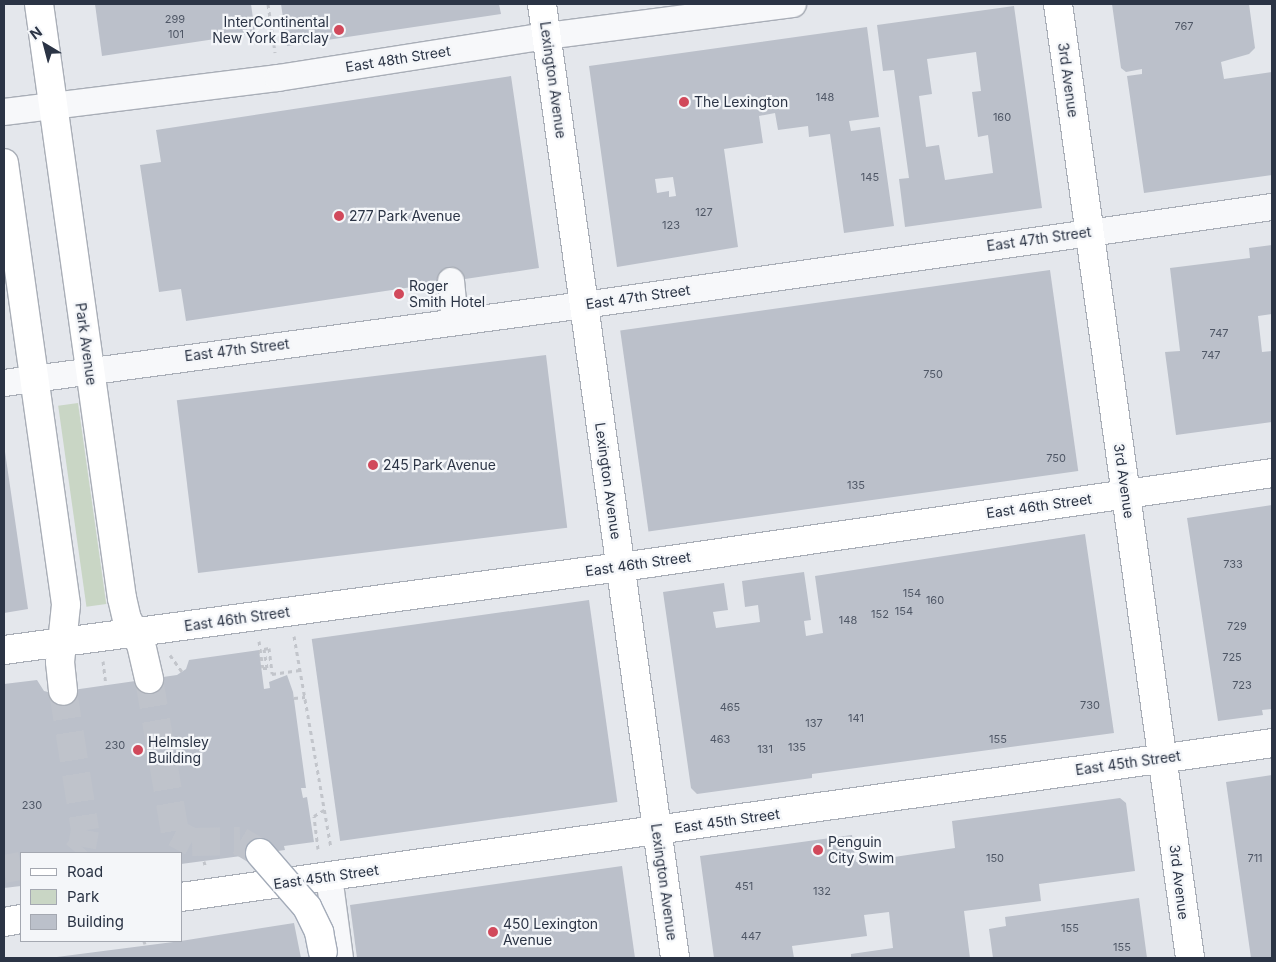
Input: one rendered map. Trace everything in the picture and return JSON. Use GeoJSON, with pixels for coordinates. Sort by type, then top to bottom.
{"type":"FeatureCollection","features":[{"type":"Feature","properties":{"kind":"main road","name":"Park Avenue"},"geometry":{"type":"LineString","coordinates":[[39,4],[122,598],[144,654],[149,679]]}},
{"type":"Feature","properties":{"kind":"main road","name":"Lexington Avenue"},"geometry":{"type":"LineString","coordinates":[[542,4],[675,958]]}},
{"type":"Feature","properties":{"kind":"main road","name":"3rd Avenue"},"geometry":{"type":"LineString","coordinates":[[1058,4],[1190,958]]}},
{"type":"Feature","properties":{"kind":"main road"},"geometry":{"type":"LineString","coordinates":[[4,163],[66,605],[60,662],[63,691]]}},
{"type":"Feature","properties":{"kind":"main road","name":"East 46th Street"},"geometry":{"type":"LineString","coordinates":[[4,650],[620,567],[1272,473]]}},
{"type":"Feature","properties":{"kind":"main road","name":"East 45th Street"},"geometry":{"type":"LineString","coordinates":[[182,897],[1272,743]]}},
{"type":"Feature","properties":{"kind":"main road"},"geometry":{"type":"LineString","coordinates":[[260,853],[306,906],[319,932],[324,958]]}},
{"type":"Feature","properties":{"kind":"main road"},"geometry":{"type":"LineString","coordinates":[[4,922],[20,919]]}},
{"type":"Feature","properties":{"kind":"street","name":"East 48th Street"},"geometry":{"type":"LineString","coordinates":[[4,112],[278,78],[547,36],[793,4]]}},
{"type":"Feature","properties":{"kind":"street","name":"East 47th Street"},"geometry":{"type":"LineString","coordinates":[[4,382],[584,305],[1090,231],[1272,207]]}},
{"type":"Feature","properties":{"kind":"street"},"geometry":{"type":"LineString","coordinates":[[451,281],[454,322]]}},
{"type":"Feature","properties":{"kind":"street"},"geometry":{"type":"LineString","coordinates":[[329,876],[340,958]]}},
{"type":"Feature","properties":{"kind":"path"},"geometry":{"type":"LineString","coordinates":[[268,4],[274,52]]}},
{"type":"Feature","properties":{"kind":"path"},"geometry":{"type":"LineString","coordinates":[[259,638],[263,668],[267,668],[264,649],[268,648],[272,674],[300,670]]}},
{"type":"Feature","properties":{"kind":"path"},"geometry":{"type":"LineString","coordinates":[[295,641],[331,847]]}},
{"type":"Feature","properties":{"kind":"path"},"geometry":{"type":"LineString","coordinates":[[169,651],[183,673]]}},
{"type":"Feature","properties":{"kind":"path"},"geometry":{"type":"LineString","coordinates":[[103,660],[106,685]]}},
{"type":"Feature","properties":{"kind":"path"},"geometry":{"type":"LineString","coordinates":[[294,698],[304,697]]}},
{"type":"Feature","properties":{"kind":"path"},"geometry":{"type":"LineString","coordinates":[[318,849],[314,816],[324,810]]}},
{"type":"Feature","properties":{"kind":"green space"},"geometry":{"type":"Polygon","coordinates":[[[78,403],[106,604],[86,607],[58,406],[78,403]]]}},
{"type":"Feature","properties":{"kind":"building"},"geometry":{"type":"Polygon","coordinates":[[[95,4],[251,4],[255,33],[102,56],[95,4]]]}},
{"type":"Feature","properties":{"kind":"building","name":"InterContinental New York Barclay"},"geometry":{"type":"Polygon","coordinates":[[[281,4],[499,4],[501,14],[287,46],[281,4]]]}},
{"type":"Feature","properties":{"kind":"building"},"geometry":{"type":"Polygon","coordinates":[[[1112,4],[1249,4],[1255,48],[1249,54],[1221,62],[1224,79],[1272,72],[1272,175],[1144,193],[1127,76],[1142,74],[1142,69],[1126,72],[1121,68],[1112,4]]]}},
{"type":"Feature","properties":{"kind":"building"},"geometry":{"type":"Polygon","coordinates":[[[1014,6],[1042,208],[905,227],[899,179],[909,178],[894,70],[883,71],[877,25],[1014,6]],[[976,52],[927,59],[932,94],[919,96],[926,147],[939,145],[945,180],[993,173],[988,135],[978,137],[972,92],[981,91],[976,52]]]}},
{"type":"Feature","properties":{"kind":"building"},"geometry":{"type":"Polygon","coordinates":[[[867,27],[879,117],[849,121],[851,131],[880,127],[894,226],[844,233],[830,134],[809,137],[808,126],[778,130],[775,113],[759,116],[763,143],[724,149],[738,247],[617,267],[589,66],[867,27]],[[673,177],[655,179],[657,193],[669,191],[669,197],[676,196],[673,177]]]}},
{"type":"Feature","properties":{"kind":"building","name":"277 Park Avenue"},"geometry":{"type":"Polygon","coordinates":[[[511,76],[539,268],[186,321],[181,289],[159,292],[140,165],[161,162],[156,130],[511,76]]]}},
{"type":"Feature","properties":{"kind":"building"},"geometry":{"type":"Polygon","coordinates":[[[1272,245],[1272,314],[1258,316],[1262,352],[1272,351],[1272,422],[1176,435],[1165,352],[1180,351],[1170,268],[1250,258],[1249,248],[1272,245]]]}},
{"type":"Feature","properties":{"kind":"building"},"geometry":{"type":"Polygon","coordinates":[[[1050,270],[1078,471],[648,531],[620,330],[1050,270]]]}},
{"type":"Feature","properties":{"kind":"building","name":"245 Park Avenue"},"geometry":{"type":"Polygon","coordinates":[[[546,355],[567,528],[198,573],[177,400],[546,355]]]}},
{"type":"Feature","properties":{"kind":"building"},"geometry":{"type":"Polygon","coordinates":[[[4,445],[28,609],[4,613],[4,445]]]}},
{"type":"Feature","properties":{"kind":"building"},"geometry":{"type":"Polygon","coordinates":[[[1272,505],[1272,709],[1262,710],[1263,715],[1218,721],[1187,518],[1272,505]]]}},
{"type":"Feature","properties":{"kind":"building"},"geometry":{"type":"Polygon","coordinates":[[[1085,534],[1114,733],[812,774],[812,778],[697,794],[691,788],[663,592],[724,583],[728,610],[713,612],[716,628],[760,622],[758,605],[745,607],[742,581],[804,572],[811,620],[804,621],[806,636],[823,633],[815,576],[1085,534]]]}},
{"type":"Feature","properties":{"kind":"building"},"geometry":{"type":"Polygon","coordinates":[[[589,600],[617,802],[340,841],[312,639],[589,600]]]}},
{"type":"Feature","properties":{"kind":"building","name":"Helmsley Building"},"geometry":{"type":"Polygon","coordinates":[[[259,650],[264,689],[270,688],[269,682],[287,675],[293,692],[306,788],[301,788],[303,798],[307,797],[314,842],[284,846],[285,850],[182,864],[182,852],[20,852],[20,886],[4,888],[4,684],[37,680],[44,691],[52,693],[177,675],[186,669],[189,660],[259,650]]]}},
{"type":"Feature","properties":{"kind":"building"},"geometry":{"type":"Polygon","coordinates":[[[1272,775],[1272,958],[1251,958],[1226,782],[1272,775]]]}},
{"type":"Feature","properties":{"kind":"building"},"geometry":{"type":"Polygon","coordinates":[[[1120,798],[1126,803],[1135,871],[1039,884],[1041,901],[964,911],[970,958],[851,958],[851,954],[893,948],[889,912],[864,915],[867,936],[792,946],[794,958],[714,958],[700,856],[852,835],[856,862],[867,861],[955,848],[952,821],[1120,798]]]}},
{"type":"Feature","properties":{"kind":"building","name":"450 Lexington Avenue"},"geometry":{"type":"Polygon","coordinates":[[[622,866],[635,958],[357,958],[350,905],[622,866]]]}},
{"type":"Feature","properties":{"kind":"building"},"geometry":{"type":"Polygon","coordinates":[[[1139,898],[1147,958],[993,958],[989,929],[1006,926],[1005,917],[1139,898]]]}},
{"type":"Feature","properties":{"kind":"building"},"geometry":{"type":"Polygon","coordinates":[[[294,923],[301,958],[49,958],[182,942],[294,923]]]}},
{"type":"Feature","properties":{"kind":"tunnel"},"geometry":{"type":"LineString","coordinates":[[149,679],[175,833],[192,842],[240,841],[260,853]]}},
{"type":"Feature","properties":{"kind":"tunnel"},"geometry":{"type":"LineString","coordinates":[[63,691],[85,830],[82,847],[78,852]]}},
{"type":"Feature","properties":{"kind":"tunnel"},"geometry":{"type":"LineString","coordinates":[[4,869],[20,866]]}},
{"type":"Feature","properties":{"kind":"place","name":"InterContinental New York Barclay"},"geometry":{"type":"Point","coordinates":[339,30]}},
{"type":"Feature","properties":{"kind":"place","name":"The Lexington"},"geometry":{"type":"Point","coordinates":[684,102]}},
{"type":"Feature","properties":{"kind":"place","name":"277 Park Avenue"},"geometry":{"type":"Point","coordinates":[339,216]}},
{"type":"Feature","properties":{"kind":"place","name":"Roger Smith Hotel"},"geometry":{"type":"Point","coordinates":[399,294]}},
{"type":"Feature","properties":{"kind":"place","name":"245 Park Avenue"},"geometry":{"type":"Point","coordinates":[373,465]}},
{"type":"Feature","properties":{"kind":"place","name":"Helmsley Building"},"geometry":{"type":"Point","coordinates":[138,750]}},
{"type":"Feature","properties":{"kind":"place","name":"Penguin City Swim"},"geometry":{"type":"Point","coordinates":[818,850]}},
{"type":"Feature","properties":{"kind":"place","name":"450 Lexington Avenue"},"geometry":{"type":"Point","coordinates":[493,932]}}]}
